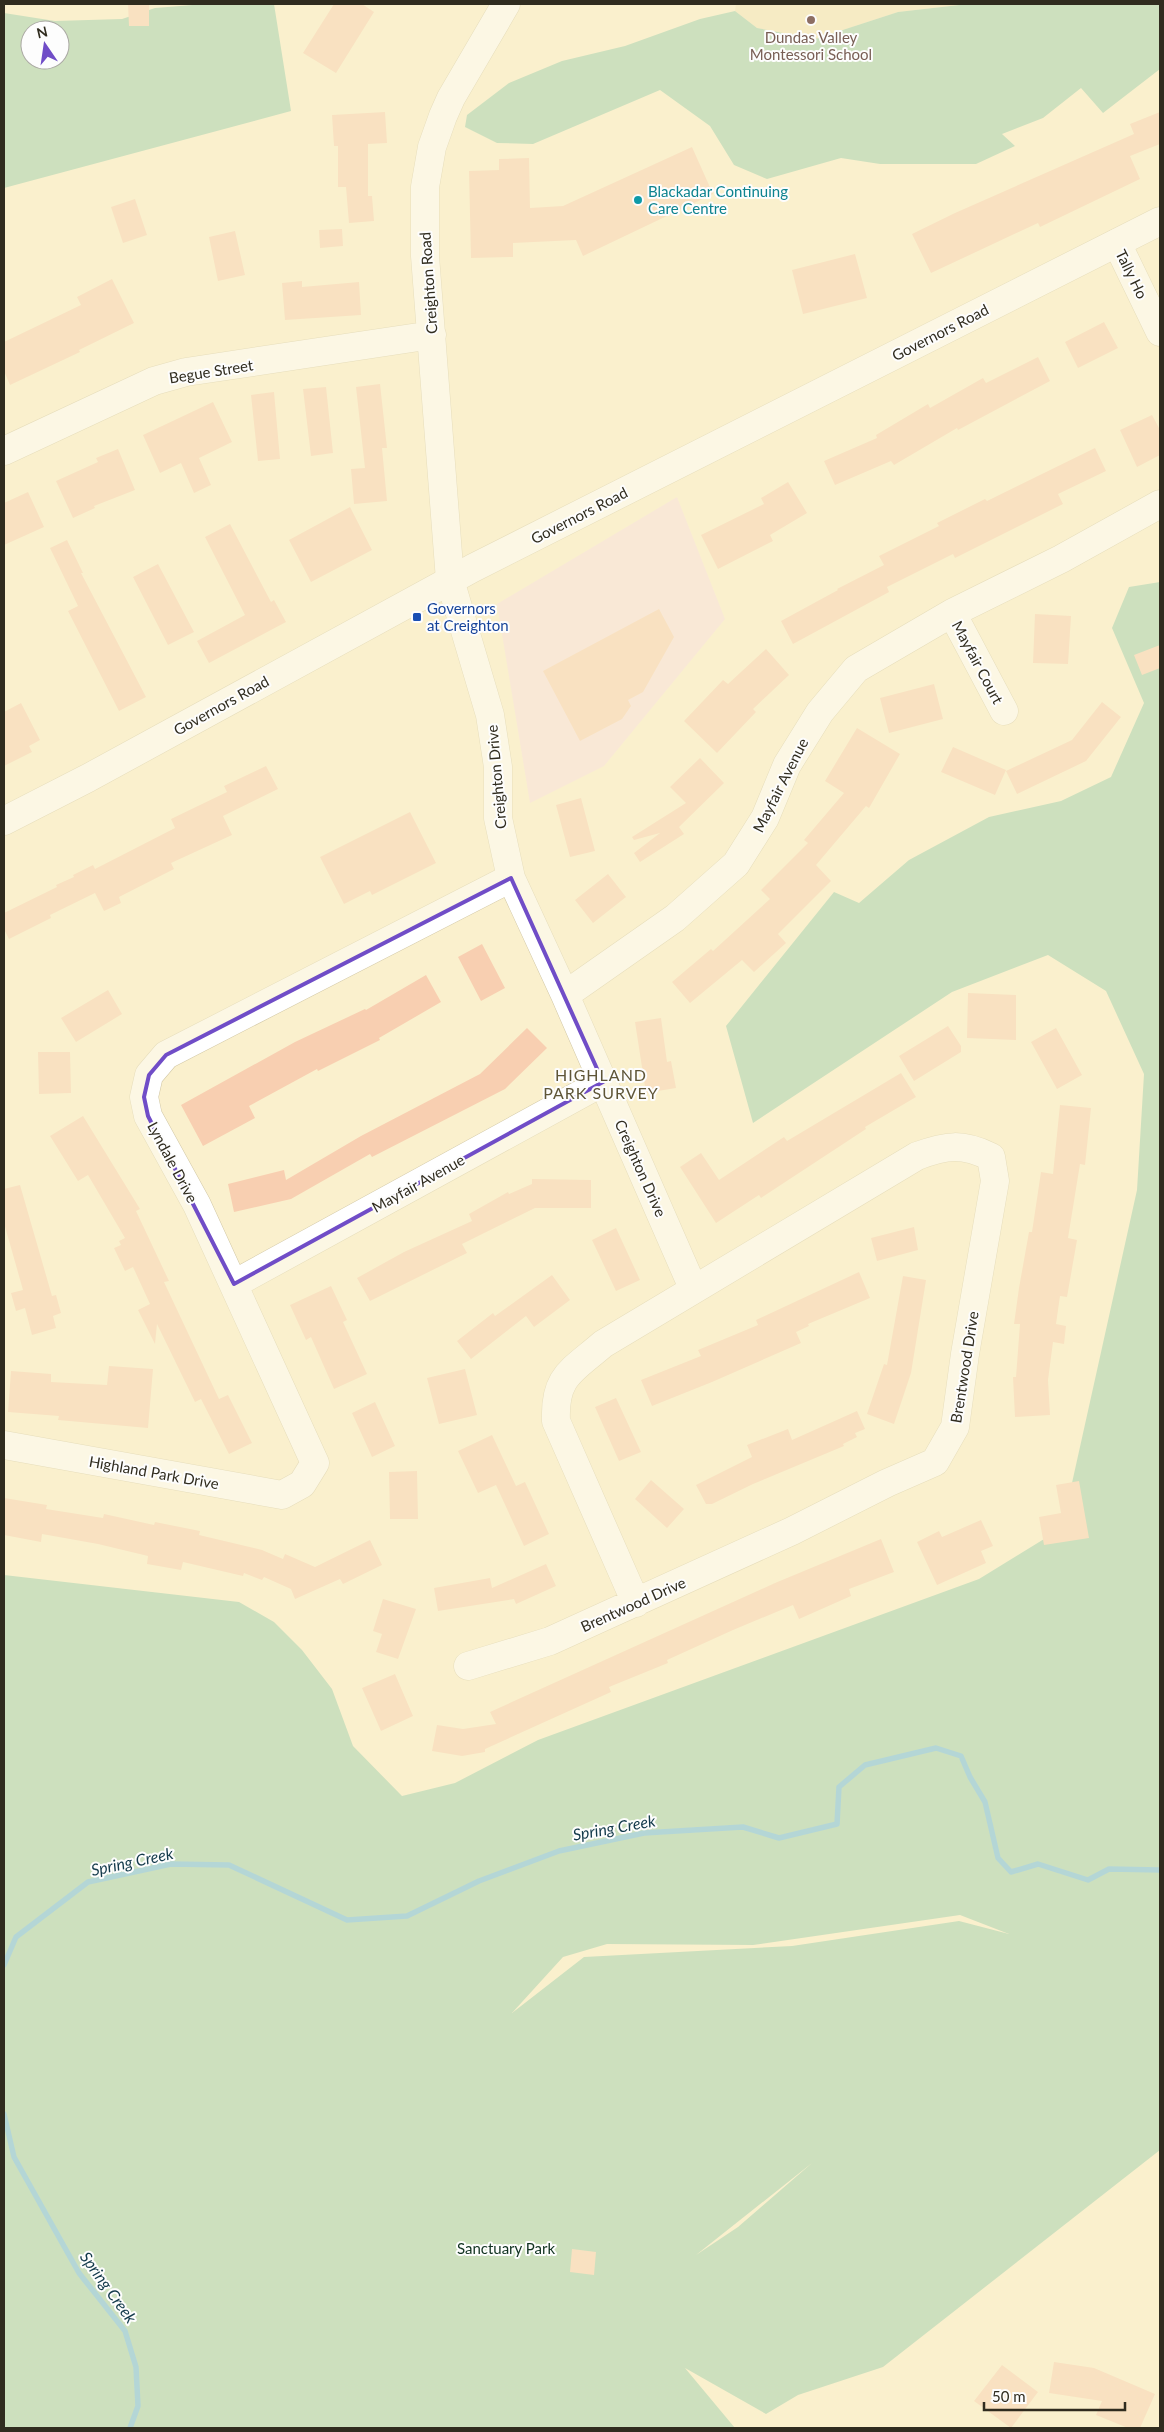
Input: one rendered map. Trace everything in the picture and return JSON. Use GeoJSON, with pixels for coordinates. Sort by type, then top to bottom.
{"type":"FeatureCollection","features":[{"type":"Feature","properties":{"kind":"street","name":"Creighton Road"},"geometry":{"type":"LineString","coordinates":[[450,580],[424,229],[425,187],[432,146],[451,98],[506,4]]}},
{"type":"Feature","properties":{"kind":"street","name":"Governors Road"},"geometry":{"type":"LineString","coordinates":[[4,821],[88,778],[450,580],[1160,221]]}},
{"type":"Feature","properties":{"kind":"street","name":"Tally Ho"},"geometry":{"type":"LineString","coordinates":[[1117,243],[1160,332]]}},
{"type":"Feature","properties":{"kind":"street","name":"Begue Street"},"geometry":{"type":"LineString","coordinates":[[4,451],[154,381],[186,372],[432,335]]}},
{"type":"Feature","properties":{"kind":"street","name":"Mayfair Avenue"},"geometry":{"type":"LineString","coordinates":[[565,995],[675,918],[736,864],[765,818],[787,765],[820,712],[856,669],[952,612],[1061,559],[1160,504]]}},
{"type":"Feature","properties":{"kind":"street","name":"Creighton Drive"},"geometry":{"type":"LineString","coordinates":[[450,580],[490,715],[498,768],[498,818],[511,878],[565,995],[693,1288]]}},
{"type":"Feature","properties":{"kind":"street","name":"Mayfair Court"},"geometry":{"type":"LineString","coordinates":[[952,612],[1004,710]]}},
{"type":"Feature","properties":{"kind":"street","name":"Lyndale Drive"},"geometry":{"type":"LineString","coordinates":[[302,1484],[315,1463],[197,1206],[148,1116],[144,1097],[149,1075],[166,1055],[511,878]]}},
{"type":"Feature","properties":{"kind":"street","name":"Mayfair Avenue"},"geometry":{"type":"LineString","coordinates":[[234,1284],[603,1082]]}},
{"type":"Feature","properties":{"kind":"street","name":"Brentwood Drive"},"geometry":{"type":"LineString","coordinates":[[468,1666],[550,1641],[636,1603],[935,1462],[955,1427],[965,1354],[995,1181],[991,1157],[972,1148],[943,1146],[917,1156],[693,1288]]}},
{"type":"Feature","properties":{"kind":"street"},"geometry":{"type":"LineString","coordinates":[[636,1603],[556,1421],[555,1399],[562,1379],[603,1344],[693,1288]]}},
{"type":"Feature","properties":{"kind":"street","name":"Highland Park Drive"},"geometry":{"type":"LineString","coordinates":[[4,1445],[282,1495],[302,1484]]}},
{"type":"Feature","properties":{"kind":"highlighted area"},"geometry":{"type":"Polygon","coordinates":[[[511,878],[603,1082],[234,1284],[148,1116],[144,1097],[149,1075],[166,1055],[511,878]]]}},
{"type":"Feature","properties":{"kind":"shaded area","name":"Dundas Valley Montessori School"},"geometry":{"type":"Polygon","coordinates":[[[736,4],[968,4],[898,12],[815,39],[757,28],[735,11],[736,4]]]}},
{"type":"Feature","properties":{"kind":"shaded area"},"geometry":{"type":"Polygon","coordinates":[[[677,497],[725,619],[604,766],[530,803],[497,604],[677,497]]]}},
{"type":"Feature","properties":{"kind":"green space"},"geometry":{"type":"Polygon","coordinates":[[[205,4],[274,4],[291,111],[4,188],[4,13],[49,20],[20,20],[20,70],[70,70],[70,21],[122,19],[155,8],[205,4]]]}},
{"type":"Feature","properties":{"kind":"green space"},"geometry":{"type":"Polygon","coordinates":[[[968,4],[1160,4],[1160,69],[1103,113],[1081,88],[1043,118],[1002,134],[1015,146],[976,164],[880,164],[841,158],[767,179],[734,165],[710,126],[660,90],[533,144],[497,143],[465,127],[467,115],[509,83],[562,61],[625,46],[700,19],[735,11],[757,28],[815,39],[898,12],[968,4]]]}},
{"type":"Feature","properties":{"kind":"green space","name":"Sanctuary Park"},"geometry":{"type":"Polygon","coordinates":[[[1160,582],[1160,2150],[883,2367],[798,2395],[766,2414],[685,2368],[735,2428],[4,2428],[4,1575],[239,1602],[274,1622],[302,1650],[332,1689],[353,1746],[402,1796],[455,1783],[538,1740],[979,1579],[1062,1528],[1137,1190],[1144,1074],[1106,991],[1048,955],[952,992],[753,1123],[726,1026],[834,892],[859,903],[909,860],[989,817],[1061,801],[1111,777],[1144,703],[1112,628],[1129,587],[1160,582]],[[960,1915],[753,1945],[607,1944],[563,1957],[512,2013],[584,1957],[792,1946],[959,1921],[1009,1934],[960,1915]],[[812,2163],[696,2255],[738,2227],[812,2163]]]}},
{"type":"Feature","properties":{"kind":"building"},"geometry":{"type":"Polygon","coordinates":[[[128,4],[149,4],[149,26],[129,26],[128,4]]]}},
{"type":"Feature","properties":{"kind":"building"},"geometry":{"type":"Polygon","coordinates":[[[334,4],[362,4],[374,12],[336,73],[303,53],[334,4]]]}},
{"type":"Feature","properties":{"kind":"building"},"geometry":{"type":"Polygon","coordinates":[[[385,112],[387,143],[368,144],[368,196],[372,196],[374,221],[349,223],[346,187],[338,187],[338,146],[334,146],[332,115],[385,112]]]}},
{"type":"Feature","properties":{"kind":"building"},"geometry":{"type":"Polygon","coordinates":[[[1160,112],[1160,144],[1130,156],[1140,179],[1040,227],[1038,223],[931,273],[912,234],[1134,134],[1130,124],[1160,112]]]}},
{"type":"Feature","properties":{"kind":"building"},"geometry":{"type":"Polygon","coordinates":[[[692,147],[713,194],[583,256],[576,240],[513,243],[513,257],[471,258],[469,171],[499,170],[499,159],[529,158],[530,208],[563,206],[692,147]]]}},
{"type":"Feature","properties":{"kind":"building"},"geometry":{"type":"Polygon","coordinates":[[[135,199],[147,235],[123,243],[111,207],[135,199]]]}},
{"type":"Feature","properties":{"kind":"building"},"geometry":{"type":"Polygon","coordinates":[[[342,229],[343,246],[320,248],[319,230],[342,229]]]}},
{"type":"Feature","properties":{"kind":"building"},"geometry":{"type":"Polygon","coordinates":[[[235,231],[245,275],[218,281],[209,237],[235,231]]]}},
{"type":"Feature","properties":{"kind":"building"},"geometry":{"type":"Polygon","coordinates":[[[855,254],[867,298],[803,314],[792,270],[855,254]]]}},
{"type":"Feature","properties":{"kind":"building"},"geometry":{"type":"Polygon","coordinates":[[[112,279],[134,323],[79,350],[80,352],[10,385],[4,371],[4,342],[81,305],[77,297],[112,279]]]}},
{"type":"Feature","properties":{"kind":"building"},"geometry":{"type":"Polygon","coordinates":[[[302,281],[302,287],[359,282],[361,315],[285,320],[282,283],[302,281]]]}},
{"type":"Feature","properties":{"kind":"building"},"geometry":{"type":"Polygon","coordinates":[[[1104,322],[1118,348],[1078,368],[1065,342],[1104,322]]]}},
{"type":"Feature","properties":{"kind":"building"},"geometry":{"type":"Polygon","coordinates":[[[1038,357],[1050,381],[958,430],[957,428],[894,465],[891,461],[835,485],[824,461],[877,438],[876,435],[928,404],[930,408],[983,378],[986,383],[1038,357]]]}},
{"type":"Feature","properties":{"kind":"building"},"geometry":{"type":"Polygon","coordinates":[[[380,384],[387,448],[382,448],[387,501],[354,504],[351,469],[365,468],[356,387],[380,384]]]}},
{"type":"Feature","properties":{"kind":"building"},"geometry":{"type":"Polygon","coordinates":[[[326,387],[333,453],[311,456],[303,389],[326,387]]]}},
{"type":"Feature","properties":{"kind":"building"},"geometry":{"type":"Polygon","coordinates":[[[274,392],[280,459],[258,461],[251,395],[274,392]]]}},
{"type":"Feature","properties":{"kind":"building"},"geometry":{"type":"Polygon","coordinates":[[[213,402],[232,442],[199,458],[211,485],[194,493],[181,463],[160,473],[143,435],[213,402]]]}},
{"type":"Feature","properties":{"kind":"building"},"geometry":{"type":"Polygon","coordinates":[[[1152,415],[1160,430],[1160,455],[1137,467],[1120,430],[1152,415]]]}},
{"type":"Feature","properties":{"kind":"building"},"geometry":{"type":"Polygon","coordinates":[[[1095,448],[1106,471],[1058,494],[1063,504],[955,558],[953,554],[887,587],[889,592],[793,644],[781,621],[884,565],[879,556],[939,526],[937,523],[985,499],[987,501],[1095,448]]]}},
{"type":"Feature","properties":{"kind":"building"},"geometry":{"type":"Polygon","coordinates":[[[118,449],[135,490],[94,506],[95,508],[73,518],[56,481],[98,462],[96,458],[118,449]]]}},
{"type":"Feature","properties":{"kind":"building"},"geometry":{"type":"Polygon","coordinates":[[[788,482],[807,513],[770,535],[773,541],[718,569],[701,535],[764,504],[761,498],[788,482]]]}},
{"type":"Feature","properties":{"kind":"building"},"geometry":{"type":"Polygon","coordinates":[[[28,492],[44,527],[4,545],[4,503],[28,492]]]}},
{"type":"Feature","properties":{"kind":"building"},"geometry":{"type":"Polygon","coordinates":[[[350,507],[372,550],[311,582],[289,540],[350,507]]]}},
{"type":"Feature","properties":{"kind":"building"},"geometry":{"type":"Polygon","coordinates":[[[230,524],[271,602],[274,600],[286,622],[209,663],[197,641],[245,615],[205,537],[230,524]]]}},
{"type":"Feature","properties":{"kind":"building"},"geometry":{"type":"Polygon","coordinates":[[[67,540],[83,573],[81,573],[146,697],[119,711],[68,611],[78,606],[50,548],[67,540]]]}},
{"type":"Feature","properties":{"kind":"building"},"geometry":{"type":"Polygon","coordinates":[[[158,564],[194,632],[168,645],[133,577],[158,564]]]}},
{"type":"Feature","properties":{"kind":"building"},"geometry":{"type":"Polygon","coordinates":[[[659,609],[674,637],[643,692],[628,700],[631,706],[622,719],[580,741],[543,671],[659,609]]]}},
{"type":"Feature","properties":{"kind":"building"},"geometry":{"type":"Polygon","coordinates":[[[1035,614],[1071,616],[1068,664],[1033,663],[1035,614]]]}},
{"type":"Feature","properties":{"kind":"building"},"geometry":{"type":"Polygon","coordinates":[[[1160,645],[1160,668],[1142,675],[1134,655],[1160,645]]]}},
{"type":"Feature","properties":{"kind":"building"},"geometry":{"type":"Polygon","coordinates":[[[766,649],[789,675],[753,709],[756,712],[717,753],[684,721],[723,680],[728,684],[766,649]]]}},
{"type":"Feature","properties":{"kind":"building"},"geometry":{"type":"Polygon","coordinates":[[[934,684],[943,719],[889,733],[880,698],[934,684]]]}},
{"type":"Feature","properties":{"kind":"building"},"geometry":{"type":"Polygon","coordinates":[[[1102,702],[1121,717],[1086,761],[1017,794],[1006,771],[1072,740],[1102,702]]]}},
{"type":"Feature","properties":{"kind":"building"},"geometry":{"type":"Polygon","coordinates":[[[21,703],[40,740],[29,746],[32,752],[4,766],[4,712],[21,703]]]}},
{"type":"Feature","properties":{"kind":"building"},"geometry":{"type":"Polygon","coordinates":[[[857,728],[900,754],[869,808],[866,806],[816,865],[831,881],[778,934],[786,943],[754,972],[742,960],[690,1003],[672,982],[711,949],[713,951],[770,899],[761,890],[808,843],[804,840],[844,793],[825,781],[857,728]]]}},
{"type":"Feature","properties":{"kind":"building"},"geometry":{"type":"Polygon","coordinates":[[[953,747],[1006,770],[995,795],[941,772],[953,747]]]}},
{"type":"Feature","properties":{"kind":"building"},"geometry":{"type":"Polygon","coordinates":[[[700,758],[724,783],[679,827],[684,834],[640,862],[634,853],[660,833],[634,840],[632,837],[686,803],[670,787],[700,758]]]}},
{"type":"Feature","properties":{"kind":"building"},"geometry":{"type":"Polygon","coordinates":[[[266,766],[278,789],[223,816],[232,835],[171,863],[174,869],[119,897],[121,903],[104,911],[95,893],[50,915],[51,918],[9,939],[4,929],[4,913],[57,887],[56,885],[74,877],[73,875],[93,865],[95,869],[175,828],[171,819],[227,792],[224,786],[266,766]]]}},
{"type":"Feature","properties":{"kind":"building"},"geometry":{"type":"Polygon","coordinates":[[[581,798],[595,851],[570,857],[556,805],[581,798]]]}},
{"type":"Feature","properties":{"kind":"building"},"geometry":{"type":"Polygon","coordinates":[[[410,812],[436,863],[372,895],[370,891],[344,904],[320,857],[410,812]]]}},
{"type":"Feature","properties":{"kind":"building"},"geometry":{"type":"Polygon","coordinates":[[[608,874],[626,897],[593,923],[575,900],[608,874]]]}},
{"type":"Feature","properties":{"kind":"building"},"geometry":{"type":"Polygon","coordinates":[[[482,944],[505,988],[481,1001],[458,957],[482,944]]]}},
{"type":"Feature","properties":{"kind":"building"},"geometry":{"type":"Polygon","coordinates":[[[426,975],[441,1002],[379,1038],[380,1040],[318,1071],[317,1069],[249,1106],[255,1118],[203,1146],[181,1105],[295,1042],[366,1010],[426,975]]]}},
{"type":"Feature","properties":{"kind":"building"},"geometry":{"type":"Polygon","coordinates":[[[108,990],[122,1014],[76,1042],[61,1018],[108,990]]]}},
{"type":"Feature","properties":{"kind":"building"},"geometry":{"type":"Polygon","coordinates":[[[968,993],[1016,995],[1016,1040],[967,1038],[968,993]]]}},
{"type":"Feature","properties":{"kind":"building"},"geometry":{"type":"Polygon","coordinates":[[[661,1018],[667,1062],[671,1061],[676,1088],[646,1093],[635,1022],[661,1018]]]}},
{"type":"Feature","properties":{"kind":"building"},"geometry":{"type":"Polygon","coordinates":[[[948,1026],[961,1046],[961,1052],[914,1081],[899,1056],[948,1026]]]}},
{"type":"Feature","properties":{"kind":"building"},"geometry":{"type":"Polygon","coordinates":[[[527,1028],[547,1048],[505,1089],[372,1157],[370,1154],[291,1199],[234,1212],[228,1184],[284,1170],[286,1180],[361,1136],[480,1074],[527,1028]]]}},
{"type":"Feature","properties":{"kind":"building"},"geometry":{"type":"Polygon","coordinates":[[[1056,1028],[1082,1075],[1057,1089],[1031,1042],[1056,1028]]]}},
{"type":"Feature","properties":{"kind":"building"},"geometry":{"type":"Polygon","coordinates":[[[38,1052],[70,1052],[71,1093],[39,1094],[38,1052]]]}},
{"type":"Feature","properties":{"kind":"building"},"geometry":{"type":"Polygon","coordinates":[[[901,1073],[916,1097],[865,1127],[866,1129],[761,1198],[759,1195],[716,1223],[680,1167],[701,1153],[719,1180],[784,1137],[787,1141],[901,1073]]]}},
{"type":"Feature","properties":{"kind":"building"},"geometry":{"type":"Polygon","coordinates":[[[1060,1105],[1091,1108],[1085,1165],[1080,1164],[1068,1238],[1077,1240],[1067,1297],[1060,1296],[1056,1324],[1066,1326],[1064,1344],[1053,1342],[1048,1380],[1050,1415],[1015,1417],[1013,1377],[1016,1377],[1020,1324],[1014,1324],[1019,1288],[1029,1232],[1032,1232],[1041,1172],[1053,1174],[1060,1105]]]}},
{"type":"Feature","properties":{"kind":"building"},"geometry":{"type":"Polygon","coordinates":[[[83,1116],[140,1209],[136,1211],[169,1281],[164,1282],[219,1399],[228,1395],[252,1443],[229,1454],[201,1399],[195,1402],[157,1324],[155,1344],[138,1310],[150,1304],[133,1267],[125,1271],[114,1248],[121,1245],[119,1241],[125,1238],[88,1175],[78,1181],[50,1136],[83,1116]]]}},
{"type":"Feature","properties":{"kind":"building"},"geometry":{"type":"Polygon","coordinates":[[[532,1179],[591,1180],[591,1208],[535,1208],[462,1244],[467,1253],[370,1301],[357,1278],[404,1252],[472,1221],[469,1214],[508,1192],[509,1194],[532,1184],[532,1179]]]}},
{"type":"Feature","properties":{"kind":"building"},"geometry":{"type":"Polygon","coordinates":[[[20,1185],[52,1296],[56,1295],[61,1313],[53,1316],[56,1328],[32,1335],[25,1308],[16,1311],[11,1293],[23,1290],[4,1223],[4,1189],[20,1185]]]}},
{"type":"Feature","properties":{"kind":"building"},"geometry":{"type":"Polygon","coordinates":[[[914,1227],[918,1250],[877,1261],[871,1238],[914,1227]]]}},
{"type":"Feature","properties":{"kind":"building"},"geometry":{"type":"Polygon","coordinates":[[[616,1228],[640,1280],[616,1291],[592,1240],[616,1228]]]}},
{"type":"Feature","properties":{"kind":"building"},"geometry":{"type":"Polygon","coordinates":[[[859,1272],[870,1298],[808,1324],[809,1326],[796,1332],[801,1343],[652,1406],[641,1380],[701,1356],[698,1350],[758,1325],[756,1320],[859,1272]]]}},
{"type":"Feature","properties":{"kind":"building"},"geometry":{"type":"Polygon","coordinates":[[[552,1275],[570,1300],[534,1327],[526,1316],[471,1359],[457,1341],[493,1313],[495,1316],[552,1275]]]}},
{"type":"Feature","properties":{"kind":"building"},"geometry":{"type":"Polygon","coordinates":[[[903,1276],[926,1280],[911,1373],[894,1424],[867,1414],[884,1364],[887,1365],[903,1276]]]}},
{"type":"Feature","properties":{"kind":"building"},"geometry":{"type":"Polygon","coordinates":[[[331,1286],[347,1320],[343,1322],[367,1374],[334,1389],[311,1337],[306,1340],[290,1305],[331,1286]]]}},
{"type":"Feature","properties":{"kind":"building"},"geometry":{"type":"Polygon","coordinates":[[[109,1366],[153,1369],[148,1428],[58,1420],[59,1416],[8,1412],[11,1371],[51,1374],[51,1382],[107,1385],[109,1366]]]}},
{"type":"Feature","properties":{"kind":"building"},"geometry":{"type":"Polygon","coordinates":[[[465,1369],[477,1415],[439,1424],[427,1378],[465,1369]]]}},
{"type":"Feature","properties":{"kind":"building"},"geometry":{"type":"Polygon","coordinates":[[[616,1398],[641,1452],[619,1461],[595,1407],[616,1398]]]}},
{"type":"Feature","properties":{"kind":"building"},"geometry":{"type":"Polygon","coordinates":[[[375,1402],[395,1446],[372,1457],[352,1413],[375,1402]]]}},
{"type":"Feature","properties":{"kind":"building"},"geometry":{"type":"Polygon","coordinates":[[[857,1411],[865,1429],[855,1433],[857,1437],[843,1444],[844,1446],[753,1484],[712,1504],[706,1504],[696,1485],[752,1457],[747,1445],[788,1429],[792,1440],[857,1411]]]}},
{"type":"Feature","properties":{"kind":"building"},"geometry":{"type":"Polygon","coordinates":[[[492,1435],[516,1486],[525,1482],[549,1534],[524,1546],[496,1485],[478,1493],[458,1451],[492,1435]]]}},
{"type":"Feature","properties":{"kind":"building"},"geometry":{"type":"Polygon","coordinates":[[[417,1471],[418,1519],[390,1519],[389,1472],[417,1471]]]}},
{"type":"Feature","properties":{"kind":"building"},"geometry":{"type":"Polygon","coordinates":[[[651,1480],[684,1509],[667,1528],[635,1499],[651,1480]]]}},
{"type":"Feature","properties":{"kind":"building"},"geometry":{"type":"Polygon","coordinates":[[[1079,1481],[1089,1538],[1044,1545],[1039,1517],[1061,1513],[1056,1485],[1079,1481]]]}},
{"type":"Feature","properties":{"kind":"building"},"geometry":{"type":"Polygon","coordinates":[[[4,1498],[47,1505],[46,1509],[103,1518],[104,1514],[154,1525],[155,1522],[200,1531],[199,1535],[262,1550],[283,1559],[285,1554],[315,1567],[370,1540],[382,1565],[343,1584],[340,1579],[295,1599],[291,1589],[264,1577],[262,1580],[244,1573],[243,1576],[183,1562],[181,1570],[147,1564],[148,1556],[98,1544],[42,1534],[41,1542],[4,1535],[4,1498]]]}},
{"type":"Feature","properties":{"kind":"building"},"geometry":{"type":"Polygon","coordinates":[[[981,1520],[993,1546],[981,1551],[986,1563],[937,1585],[917,1542],[939,1531],[942,1537],[981,1520]]]}},
{"type":"Feature","properties":{"kind":"building"},"geometry":{"type":"Polygon","coordinates":[[[881,1539],[894,1572],[849,1589],[851,1596],[799,1619],[793,1605],[733,1630],[667,1660],[668,1663],[609,1687],[611,1692],[485,1749],[485,1752],[462,1756],[432,1751],[437,1725],[463,1729],[496,1724],[490,1712],[775,1583],[881,1539]]]}},
{"type":"Feature","properties":{"kind":"building"},"geometry":{"type":"Polygon","coordinates":[[[546,1564],[556,1586],[516,1604],[514,1599],[438,1611],[434,1588],[490,1578],[492,1588],[546,1564]]]}},
{"type":"Feature","properties":{"kind":"building"},"geometry":{"type":"Polygon","coordinates":[[[383,1599],[416,1609],[398,1659],[376,1652],[382,1634],[373,1631],[383,1599]]]}},
{"type":"Feature","properties":{"kind":"building"},"geometry":{"type":"Polygon","coordinates":[[[395,1674],[413,1716],[381,1731],[362,1688],[395,1674]]]}},
{"type":"Feature","properties":{"kind":"building"},"geometry":{"type":"Polygon","coordinates":[[[572,2249],[596,2252],[594,2275],[570,2272],[572,2249]]]}},
{"type":"Feature","properties":{"kind":"building"},"geometry":{"type":"Polygon","coordinates":[[[1054,2362],[1094,2368],[1155,2394],[1140,2428],[1128,2428],[1096,2415],[1102,2401],[1049,2393],[1054,2362]]]}},
{"type":"Feature","properties":{"kind":"building"},"geometry":{"type":"Polygon","coordinates":[[[1002,2365],[1038,2392],[1011,2428],[974,2401],[1002,2365]]]}},
{"type":"Feature","properties":{"kind":"waterway","name":"Spring Creek"},"geometry":{"type":"LineString","coordinates":[[4,1965],[16,1937],[88,1882],[171,1864],[229,1865],[347,1920],[407,1916],[479,1881],[559,1851],[644,1833],[743,1827],[779,1838],[837,1824],[839,1787],[865,1765],[936,1748],[961,1756],[970,1777],[985,1802],[998,1858],[1011,1872],[1038,1864],[1088,1880],[1109,1869],[1160,1870]]}},
{"type":"Feature","properties":{"kind":"waterway","name":"Spring Creek"},"geometry":{"type":"LineString","coordinates":[[4,2114],[14,2157],[79,2273],[125,2331],[136,2367],[138,2406],[130,2428]]}},
{"type":"Feature","properties":{"kind":"place","name":"Dundas Valley Montessori School"},"geometry":{"type":"Point","coordinates":[811,20]}},
{"type":"Feature","properties":{"kind":"place","name":"Blackadar Continuing Care Centre"},"geometry":{"type":"Point","coordinates":[638,200]}},
{"type":"Feature","properties":{"kind":"place","name":"Governors at Creighton"},"geometry":{"type":"Point","coordinates":[417,617]}},
{"type":"Feature","properties":{"kind":"district","name":"HIGHLAND PARK SURVEY"},"geometry":{"type":"Point","coordinates":[601,1083]}}]}
